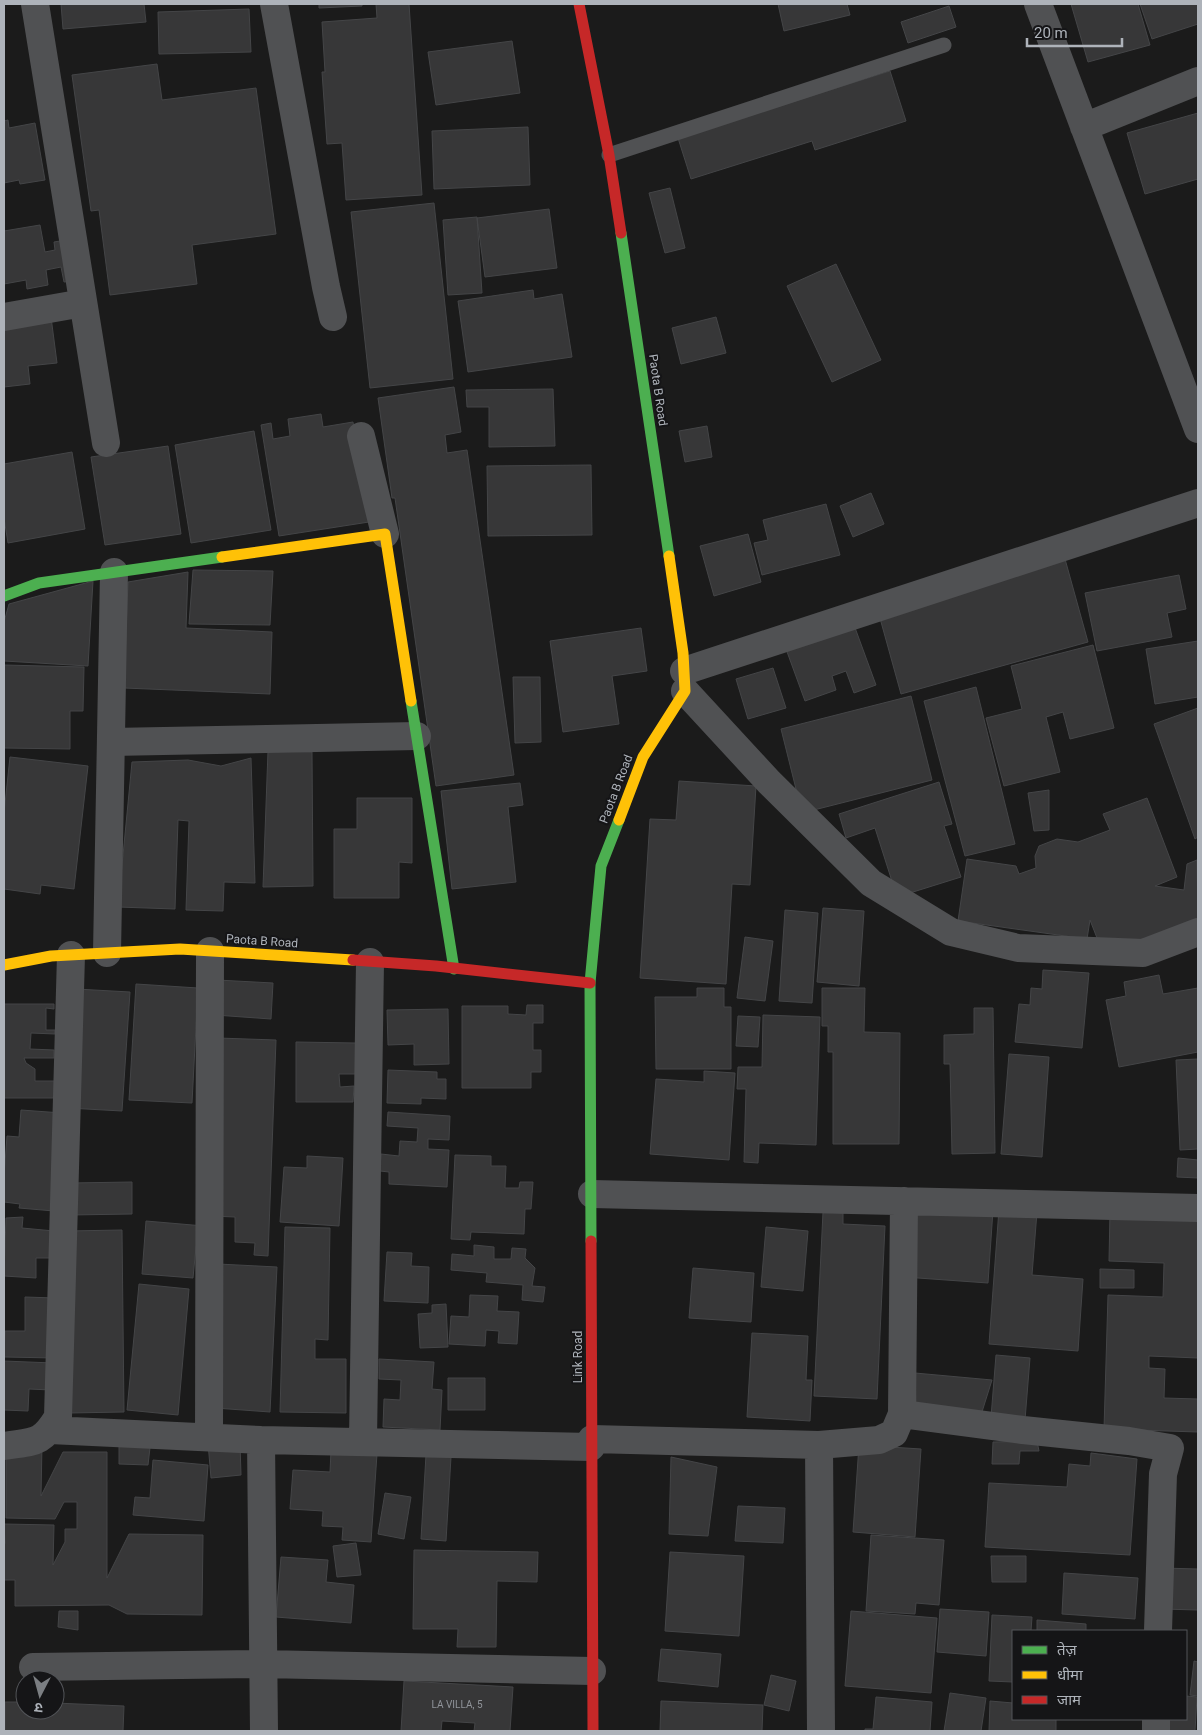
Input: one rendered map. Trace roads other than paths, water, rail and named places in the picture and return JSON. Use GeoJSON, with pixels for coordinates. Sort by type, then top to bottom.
{"type":"FeatureCollection","features":[{"type":"Feature","properties":{"kind":"street"},"geometry":{"type":"LineString","coordinates":[[35,4],[106,443]]}},
{"type":"Feature","properties":{"kind":"street"},"geometry":{"type":"LineString","coordinates":[[274,4],[333,317]]}},
{"type":"Feature","properties":{"kind":"street","name":"Paota B Road"},"geometry":{"type":"LineString","coordinates":[[4,965],[51,956],[180,949],[436,966],[590,983],[601,866],[643,757],[684,681],[682,644],[609,155],[579,4]]}},
{"type":"Feature","properties":{"kind":"street"},"geometry":{"type":"LineString","coordinates":[[1038,4],[1198,429]]}},
{"type":"Feature","properties":{"kind":"street"},"geometry":{"type":"LineString","coordinates":[[1084,127],[1198,81]]}},
{"type":"Feature","properties":{"kind":"street"},"geometry":{"type":"LineString","coordinates":[[4,317],[83,303]]}},
{"type":"Feature","properties":{"kind":"street"},"geometry":{"type":"LineString","coordinates":[[362,436],[385,534],[454,969]]}},
{"type":"Feature","properties":{"kind":"street"},"geometry":{"type":"LineString","coordinates":[[1198,503],[684,681],[769,782],[871,883],[951,932],[1018,948],[1143,953],[1198,932]]}},
{"type":"Feature","properties":{"kind":"street"},"geometry":{"type":"LineString","coordinates":[[4,596],[39,583],[385,534]]}},
{"type":"Feature","properties":{"kind":"street"},"geometry":{"type":"LineString","coordinates":[[107,953],[114,572]]}},
{"type":"Feature","properties":{"kind":"street"},"geometry":{"type":"LineString","coordinates":[[111,742],[417,736]]}},
{"type":"Feature","properties":{"kind":"street"},"geometry":{"type":"LineString","coordinates":[[209,1437],[210,951]]}},
{"type":"Feature","properties":{"kind":"street"},"geometry":{"type":"LineString","coordinates":[[4,1446],[39,1440],[50,1430],[58,1417],[71,955]]}},
{"type":"Feature","properties":{"kind":"street"},"geometry":{"type":"LineString","coordinates":[[363,1441],[370,962]]}},
{"type":"Feature","properties":{"kind":"street","name":"Link Road"},"geometry":{"type":"LineString","coordinates":[[590,983],[593,1731]]}},
{"type":"Feature","properties":{"kind":"street"},"geometry":{"type":"LineString","coordinates":[[592,1194],[1198,1208]]}},
{"type":"Feature","properties":{"kind":"street"},"geometry":{"type":"LineString","coordinates":[[50,1430],[261,1440],[819,1445],[879,1440],[894,1433],[902,1414],[904,1201]]}},
{"type":"Feature","properties":{"kind":"street"},"geometry":{"type":"LineString","coordinates":[[902,1414],[1170,1448],[1163,1474],[1158,1630]]}},
{"type":"Feature","properties":{"kind":"street"},"geometry":{"type":"LineString","coordinates":[[261,1440],[264,1731]]}},
{"type":"Feature","properties":{"kind":"street"},"geometry":{"type":"LineString","coordinates":[[819,1445],[821,1731]]}},
{"type":"Feature","properties":{"kind":"street"},"geometry":{"type":"LineString","coordinates":[[33,1667],[263,1664],[592,1671]]}},
{"type":"Feature","properties":{"kind":"lane"},"geometry":{"type":"LineString","coordinates":[[609,155],[944,45]]}}]}
